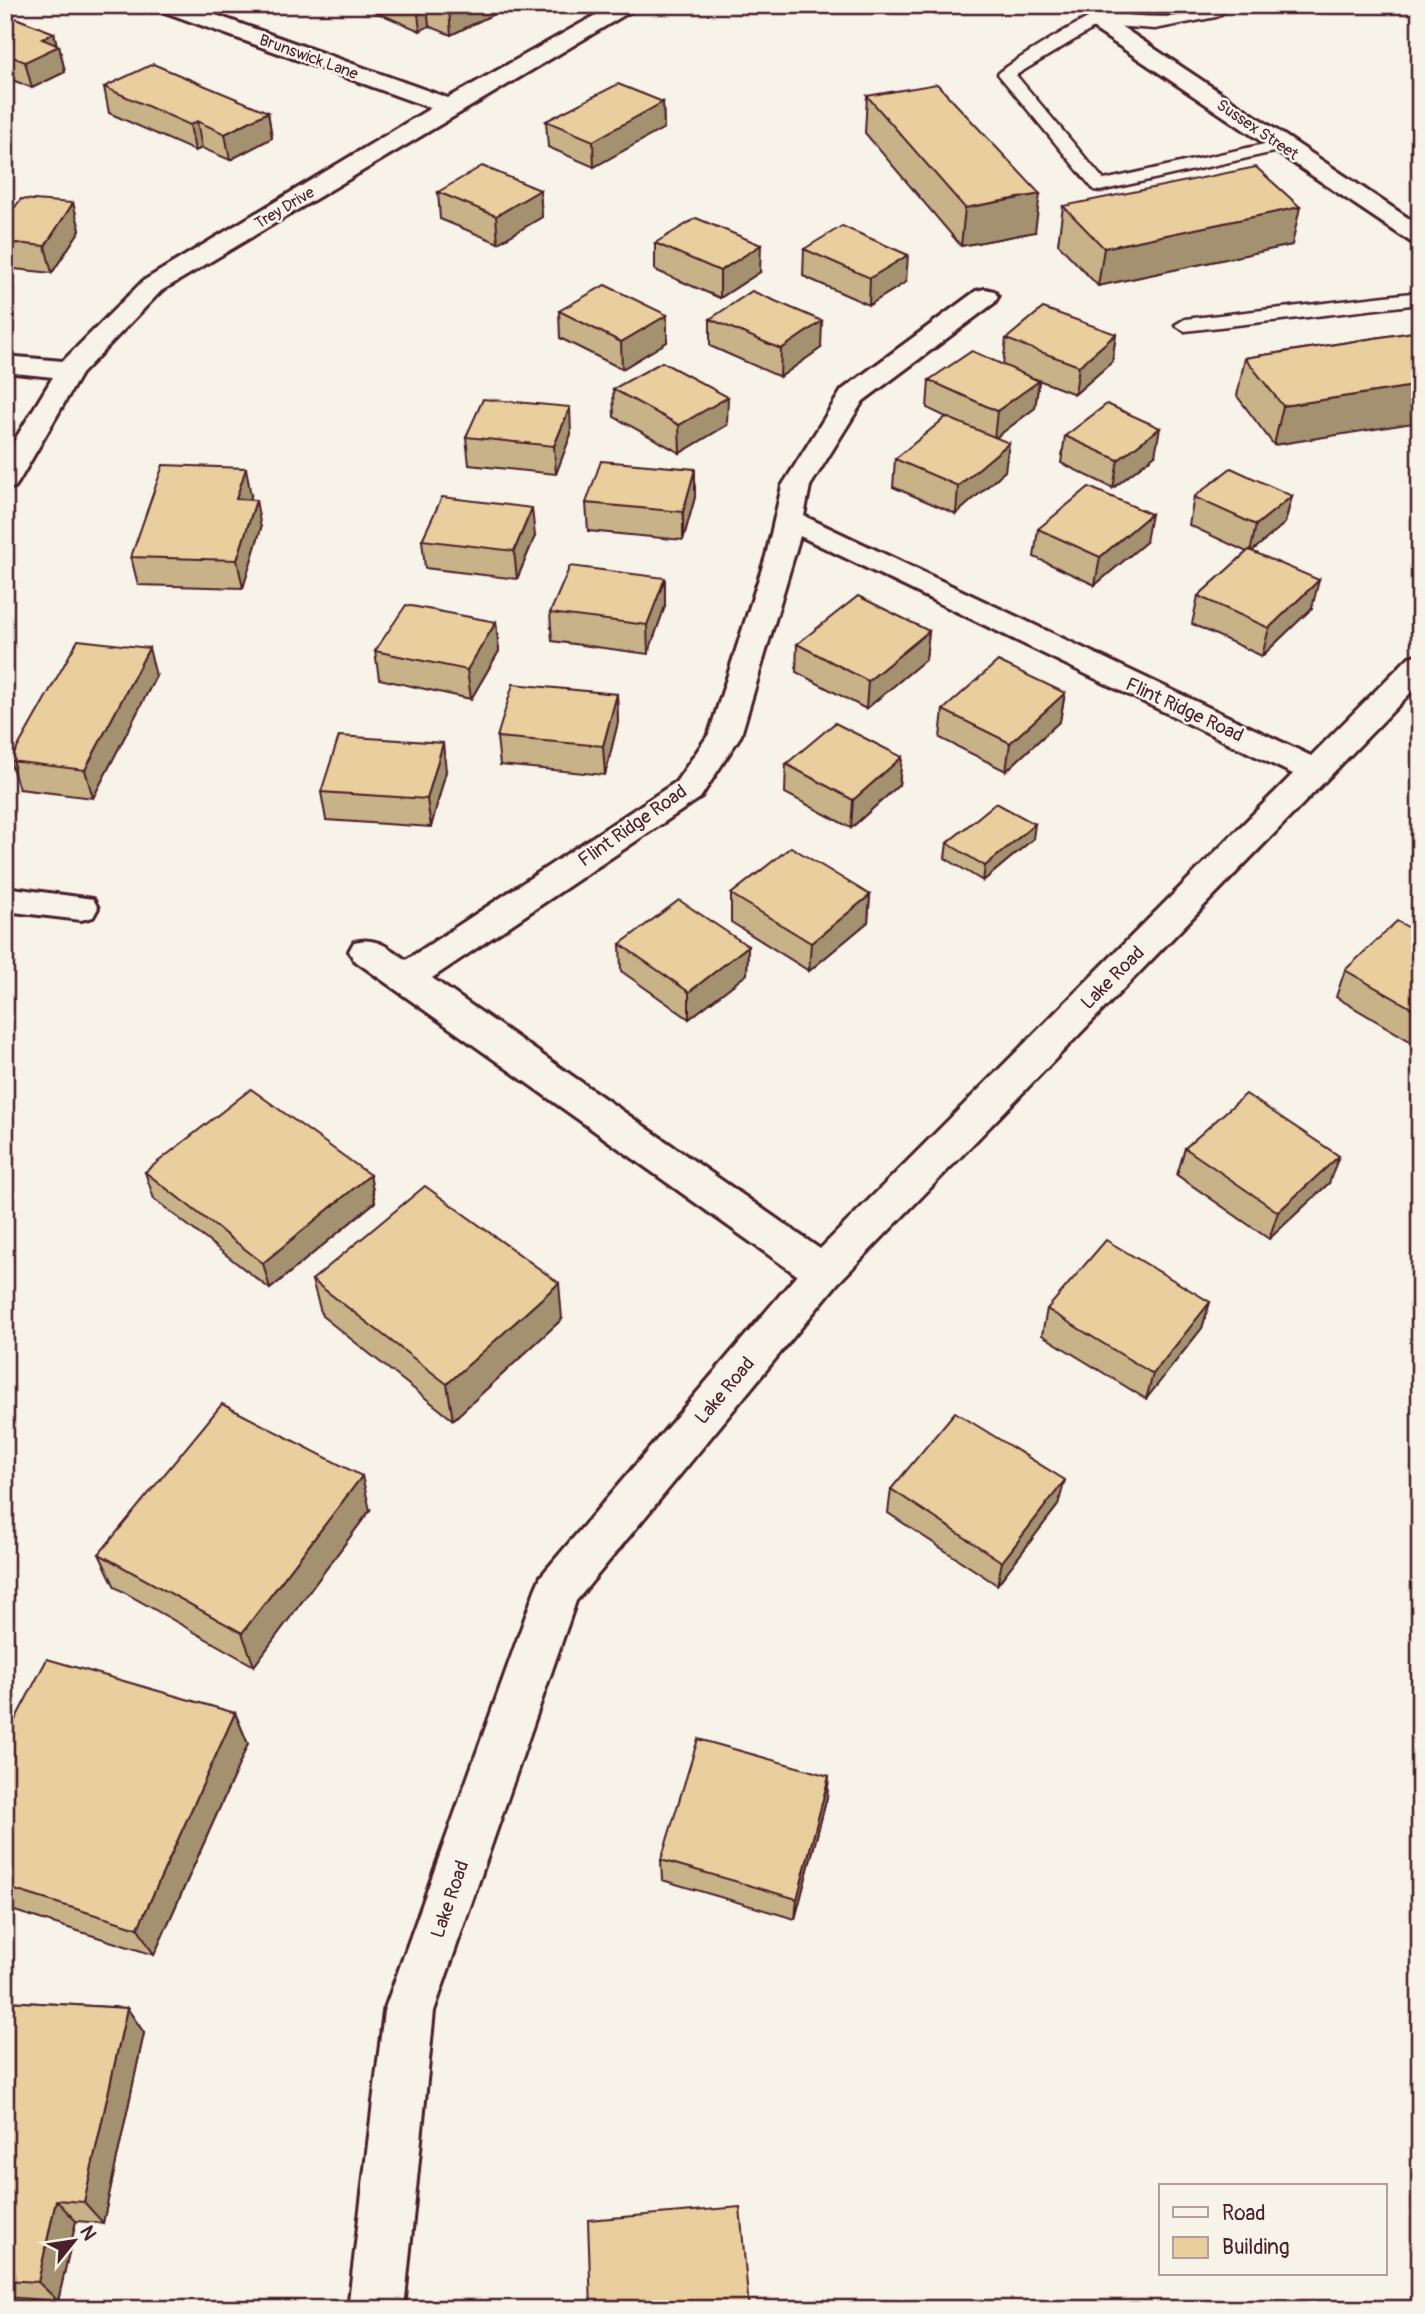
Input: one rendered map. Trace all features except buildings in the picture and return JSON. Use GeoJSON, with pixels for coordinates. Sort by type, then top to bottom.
{"type":"FeatureCollection","features":[{"type":"Feature","properties":{"kind":"street","name":"Brunswick Lane"},"geometry":{"type":"LineString","coordinates":[[167,5],[450,107]]}},
{"type":"Feature","properties":{"kind":"street","name":"Trey Drive"},"geometry":{"type":"LineString","coordinates":[[5,481],[70,370],[152,286],[450,107],[630,5]]}},
{"type":"Feature","properties":{"kind":"street","name":"Sussex Street"},"geometry":{"type":"LineString","coordinates":[[1096,20],[1420,237]]}},
{"type":"Feature","properties":{"kind":"street","name":"Flint Ridge Road"},"geometry":{"type":"LineString","coordinates":[[406,978],[688,790],[725,735],[781,556],[796,486],[852,396],[985,298]]}},
{"type":"Feature","properties":{"kind":"street"},"geometry":{"type":"LineString","coordinates":[[5,364],[70,370]]}},
{"type":"Feature","properties":{"kind":"street","name":"Flint Ridge Road"},"geometry":{"type":"LineString","coordinates":[[789,520],[1315,771]]}},
{"type":"Feature","properties":{"kind":"street","name":"Lake Road"},"geometry":{"type":"LineString","coordinates":[[376,2309],[409,2011],[557,1590],[823,1272],[1420,664]]}},
{"type":"Feature","properties":{"kind":"street"},"geometry":{"type":"LineString","coordinates":[[5,899],[81,908]]}},
{"type":"Feature","properties":{"kind":"street"},"geometry":{"type":"LineString","coordinates":[[367,951],[823,1272]]}},
{"type":"Feature","properties":{"kind":"lane"},"geometry":{"type":"LineString","coordinates":[[1227,5],[1210,14],[1155,24],[1096,20],[1006,74],[1100,186],[1282,145]]}},
{"type":"Feature","properties":{"kind":"lane"},"geometry":{"type":"LineString","coordinates":[[1185,325],[1420,298]]}}]}
